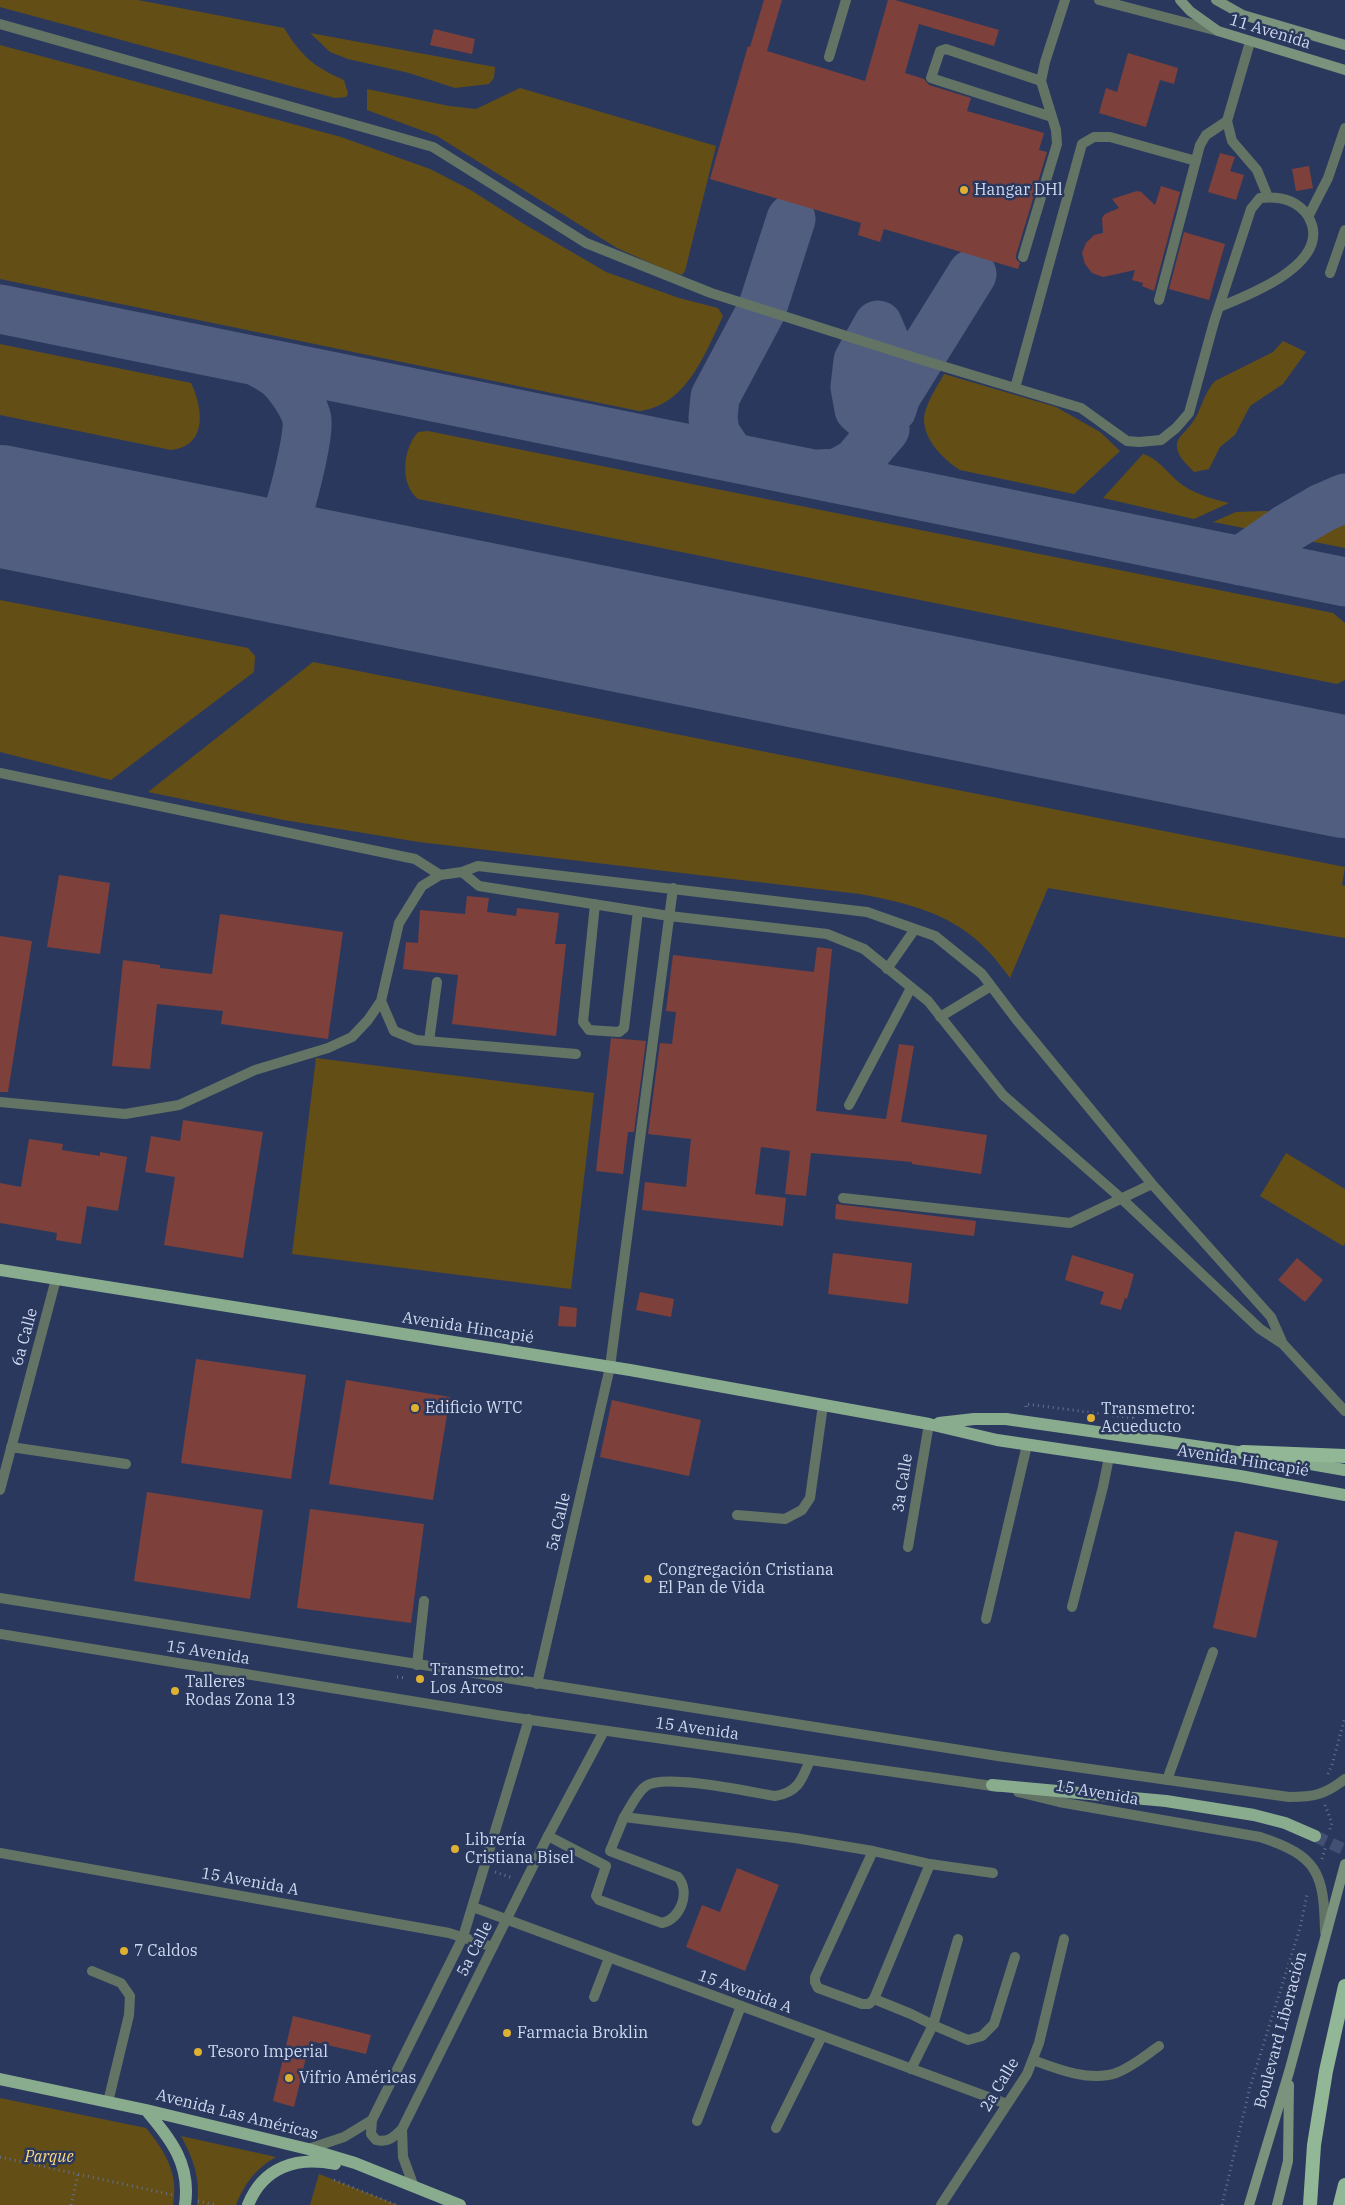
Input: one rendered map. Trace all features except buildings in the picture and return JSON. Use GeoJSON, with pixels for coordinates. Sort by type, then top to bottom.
{"type":"FeatureCollection","features":[{"type":"Feature","properties":{"kind":"highway"},"geometry":{"type":"LineString","coordinates":[[1243,1452],[1345,1456]]}},
{"type":"Feature","properties":{"kind":"highway"},"geometry":{"type":"LineString","coordinates":[[1310,2205],[1314,2145],[1326,2071],[1345,1986]]}},
{"type":"Feature","properties":{"kind":"highway"},"geometry":{"type":"LineString","coordinates":[[1340,2205],[1345,2185]]}},
{"type":"Feature","properties":{"kind":"main road"},"geometry":{"type":"LineString","coordinates":[[1180,0],[1190,11],[1218,31]]}},
{"type":"Feature","properties":{"kind":"main road","name":"11 Avenida"},"geometry":{"type":"LineString","coordinates":[[1216,0],[1243,15],[1345,45]]}},
{"type":"Feature","properties":{"kind":"main road","name":"11 Avenida"},"geometry":{"type":"LineString","coordinates":[[1218,31],[1345,70]]}},
{"type":"Feature","properties":{"kind":"main road","name":"Avenida Hincapié"},"geometry":{"type":"LineString","coordinates":[[0,1270],[610,1367],[929,1424],[997,1440],[1288,1483],[1345,1496]]}},
{"type":"Feature","properties":{"kind":"main road","name":"Avenida Hincapié"},"geometry":{"type":"LineString","coordinates":[[929,1424],[974,1419],[1006,1420],[1243,1452],[1345,1470]]}},
{"type":"Feature","properties":{"kind":"main road"},"geometry":{"type":"LineString","coordinates":[[992,1785],[1166,1801],[1285,1822],[1315,1836]]}},
{"type":"Feature","properties":{"kind":"main road","name":"Boulevard Liberación"},"geometry":{"type":"LineString","coordinates":[[1249,2205],[1289,2072],[1345,1864]]}},
{"type":"Feature","properties":{"kind":"main road"},"geometry":{"type":"LineString","coordinates":[[1277,2205],[1288,2161],[1289,2072]]}},
{"type":"Feature","properties":{"kind":"main road","name":"Avenida Las Américas"},"geometry":{"type":"LineString","coordinates":[[0,2079],[146,2110],[308,2149],[355,2163],[460,2205]]}},
{"type":"Feature","properties":{"kind":"main road"},"geometry":{"type":"LineString","coordinates":[[146,2110],[168,2136],[182,2162],[186,2175],[186,2202]]}},
{"type":"Feature","properties":{"kind":"main road"},"geometry":{"type":"LineString","coordinates":[[292,2146],[441,2198]]}},
{"type":"Feature","properties":{"kind":"main road"},"geometry":{"type":"LineString","coordinates":[[248,2205],[261,2183],[273,2172],[288,2165],[303,2161],[319,2161],[352,2168]]}},
{"type":"Feature","properties":{"kind":"street"},"geometry":{"type":"LineString","coordinates":[[829,57],[846,0]]}},
{"type":"Feature","properties":{"kind":"street"},"geometry":{"type":"LineString","coordinates":[[1023,257],[1057,144],[1056,130],[1042,80],[1045,62],[1065,0]]}},
{"type":"Feature","properties":{"kind":"street","name":"11 Avenida"},"geometry":{"type":"LineString","coordinates":[[1099,0],[1218,31]]}},
{"type":"Feature","properties":{"kind":"street"},"geometry":{"type":"LineString","coordinates":[[0,24],[433,147],[586,243],[711,293],[1081,408],[1127,441],[1161,440],[1176,428],[1189,412],[1219,307],[1251,209],[1260,198],[1277,196],[1299,204],[1309,215],[1315,235],[1307,256],[1285,274],[1245,296],[1219,307]]}},
{"type":"Feature","properties":{"kind":"street"},"geometry":{"type":"LineString","coordinates":[[1250,42],[1227,121],[1232,141],[1257,170],[1268,197]]}},
{"type":"Feature","properties":{"kind":"street"},"geometry":{"type":"LineString","coordinates":[[1042,80],[946,49],[940,51],[931,78],[1052,117]]}},
{"type":"Feature","properties":{"kind":"street"},"geometry":{"type":"LineString","coordinates":[[1159,300],[1200,145],[1206,135],[1227,121]]}},
{"type":"Feature","properties":{"kind":"street"},"geometry":{"type":"LineString","coordinates":[[1309,215],[1328,178],[1345,128]]}},
{"type":"Feature","properties":{"kind":"street"},"geometry":{"type":"LineString","coordinates":[[1015,388],[1082,144],[1094,137],[1110,137],[1196,161]]}},
{"type":"Feature","properties":{"kind":"street"},"geometry":{"type":"LineString","coordinates":[[1330,273],[1345,230]]}},
{"type":"Feature","properties":{"kind":"street"},"geometry":{"type":"LineString","coordinates":[[0,774],[415,859],[440,874]]}},
{"type":"Feature","properties":{"kind":"street"},"geometry":{"type":"LineString","coordinates":[[0,1102],[125,1114],[180,1105],[254,1070],[328,1048],[352,1037],[368,1020],[381,1001],[398,923],[422,886],[440,874],[462,872],[478,866],[867,912],[935,936],[982,974],[1152,1184],[1271,1317],[1283,1344]]}},
{"type":"Feature","properties":{"kind":"street"},"geometry":{"type":"LineString","coordinates":[[462,872],[479,886],[669,916],[827,934],[864,949],[928,1001],[1003,1095],[1124,1200],[1260,1329],[1283,1344],[1345,1411]]}},
{"type":"Feature","properties":{"kind":"street","name":"5a Calle"},"geometry":{"type":"LineString","coordinates":[[537,1684],[610,1367],[673,888]]}},
{"type":"Feature","properties":{"kind":"street"},"geometry":{"type":"LineString","coordinates":[[594,904],[583,1022],[589,1030],[619,1032],[624,1028],[638,911]]}},
{"type":"Feature","properties":{"kind":"street"},"geometry":{"type":"LineString","coordinates":[[887,969],[916,929]]}},
{"type":"Feature","properties":{"kind":"street"},"geometry":{"type":"LineString","coordinates":[[429,1041],[437,982]]}},
{"type":"Feature","properties":{"kind":"street"},"geometry":{"type":"LineString","coordinates":[[940,1017],[991,986]]}},
{"type":"Feature","properties":{"kind":"street"},"geometry":{"type":"LineString","coordinates":[[849,1105],[911,988]]}},
{"type":"Feature","properties":{"kind":"street"},"geometry":{"type":"LineString","coordinates":[[381,1001],[394,1031],[416,1040],[576,1054]]}},
{"type":"Feature","properties":{"kind":"street"},"geometry":{"type":"LineString","coordinates":[[843,1198],[1070,1224],[1124,1200],[1152,1184]]}},
{"type":"Feature","properties":{"kind":"street","name":"6a Calle"},"geometry":{"type":"LineString","coordinates":[[0,1490],[56,1279]]}},
{"type":"Feature","properties":{"kind":"street"},"geometry":{"type":"LineString","coordinates":[[737,1515],[785,1519],[802,1510],[810,1498],[822,1405]]}},
{"type":"Feature","properties":{"kind":"street","name":"3a Calle"},"geometry":{"type":"LineString","coordinates":[[908,1548],[929,1424]]}},
{"type":"Feature","properties":{"kind":"street"},"geometry":{"type":"LineString","coordinates":[[986,1619],[1027,1445]]}},
{"type":"Feature","properties":{"kind":"street"},"geometry":{"type":"LineString","coordinates":[[12,1447],[126,1464]]}},
{"type":"Feature","properties":{"kind":"street"},"geometry":{"type":"LineString","coordinates":[[1072,1607],[1109,1457]]}},
{"type":"Feature","properties":{"kind":"street","name":"15 Avenida"},"geometry":{"type":"LineString","coordinates":[[0,1598],[537,1684],[1288,1798],[1312,1797],[1332,1789],[1345,1779]]}},
{"type":"Feature","properties":{"kind":"street"},"geometry":{"type":"LineString","coordinates":[[417,1665],[424,1601]]}},
{"type":"Feature","properties":{"kind":"street","name":"15 Avenida"},"geometry":{"type":"LineString","coordinates":[[0,1634],[604,1731],[992,1785],[1059,1802],[1260,1837],[1280,1843],[1297,1852],[1314,1868],[1325,1898],[1325,1933]]}},
{"type":"Feature","properties":{"kind":"street"},"geometry":{"type":"LineString","coordinates":[[1167,1780],[1213,1652]]}},
{"type":"Feature","properties":{"kind":"street","name":"5a Calle"},"geometry":{"type":"LineString","coordinates":[[372,2120],[464,1937],[529,1719]]}},
{"type":"Feature","properties":{"kind":"street","name":"5a Calle"},"geometry":{"type":"LineString","coordinates":[[414,2187],[403,2157],[402,2129],[548,1836],[604,1731]]}},
{"type":"Feature","properties":{"kind":"street"},"geometry":{"type":"LineString","coordinates":[[610,1851],[678,1878],[683,1883],[685,1892],[676,1916],[670,1922],[662,1923],[600,1900],[596,1896],[596,1891],[618,1828],[644,1787],[653,1782],[677,1781],[775,1796],[787,1794],[801,1782],[810,1760]]}},
{"type":"Feature","properties":{"kind":"street"},"geometry":{"type":"LineString","coordinates":[[624,1817],[796,1838],[873,1851],[930,1864],[993,1873]]}},
{"type":"Feature","properties":{"kind":"street"},"geometry":{"type":"LineString","coordinates":[[548,1836],[606,1866]]}},
{"type":"Feature","properties":{"kind":"street"},"geometry":{"type":"LineString","coordinates":[[873,1851],[815,1977],[818,1988],[862,2004],[869,2004],[874,1999],[930,1864]]}},
{"type":"Feature","properties":{"kind":"street","name":"15 Avenida A"},"geometry":{"type":"LineString","coordinates":[[0,1853],[464,1937],[492,1947]]}},
{"type":"Feature","properties":{"kind":"street","name":"15 Avenida A"},"geometry":{"type":"LineString","coordinates":[[473,1907],[1007,2104]]}},
{"type":"Feature","properties":{"kind":"street"},"geometry":{"type":"LineString","coordinates":[[911,2069],[933,2025],[958,1939]]}},
{"type":"Feature","properties":{"kind":"street","name":"2a Calle"},"geometry":{"type":"LineString","coordinates":[[941,2205],[1027,2074],[1039,2043],[1064,1939]]}},
{"type":"Feature","properties":{"kind":"street"},"geometry":{"type":"LineString","coordinates":[[874,1999],[968,2040],[982,2036],[994,2024],[1015,1957]]}},
{"type":"Feature","properties":{"kind":"street"},"geometry":{"type":"LineString","coordinates":[[594,1997],[609,1958]]}},
{"type":"Feature","properties":{"kind":"street"},"geometry":{"type":"LineString","coordinates":[[92,1971],[121,1983],[130,1996],[129,2015],[108,2102]]}},
{"type":"Feature","properties":{"kind":"street"},"geometry":{"type":"LineString","coordinates":[[697,2121],[741,2006]]}},
{"type":"Feature","properties":{"kind":"street"},"geometry":{"type":"LineString","coordinates":[[776,2128],[822,2036]]}},
{"type":"Feature","properties":{"kind":"street"},"geometry":{"type":"LineString","coordinates":[[1032,2060],[1060,2070],[1104,2076],[1126,2068],[1159,2046]]}},
{"type":"Feature","properties":{"kind":"street"},"geometry":{"type":"LineString","coordinates":[[372,2120],[372,2134],[376,2140],[382,2142],[389,2140],[402,2129]]}},
{"type":"Feature","properties":{"kind":"street"},"geometry":{"type":"LineString","coordinates":[[308,2149],[344,2137],[372,2120]]}},
{"type":"Feature","properties":{"kind":"path"},"geometry":{"type":"LineString","coordinates":[[1322,1780],[1332,1765],[1345,1717]]}},
{"type":"Feature","properties":{"kind":"path"},"geometry":{"type":"LineString","coordinates":[[1314,1868],[1321,1864],[1332,1823],[1323,1800]]}},
{"type":"Feature","properties":{"kind":"path"},"geometry":{"type":"LineString","coordinates":[[485,1869],[525,1882]]}},
{"type":"Feature","properties":{"kind":"path"},"geometry":{"type":"LineString","coordinates":[[1222,2205],[1250,2087],[1300,1928],[1308,1894]]}},
{"type":"Feature","properties":{"kind":"path"},"geometry":{"type":"LineString","coordinates":[[0,2157],[78,2174],[186,2202],[216,2205]]}},
{"type":"Feature","properties":{"kind":"path"},"geometry":{"type":"LineString","coordinates":[[71,2205],[78,2174]]}},
{"type":"Feature","properties":{"kind":"path"},"geometry":{"type":"LineString","coordinates":[[326,2176],[396,2205]]}},
{"type":"Feature","properties":{"kind":"green space"},"geometry":{"type":"Polygon","coordinates":[[[0,0],[138,0],[284,28],[296,46],[309,60],[344,80],[348,94],[346,97],[335,98],[0,7],[0,0]]]}},
{"type":"Feature","properties":{"kind":"green space"},"geometry":{"type":"Polygon","coordinates":[[[310,33],[495,67],[494,78],[489,84],[455,88],[409,73],[348,59],[330,52],[310,33]]]}},
{"type":"Feature","properties":{"kind":"green space"},"geometry":{"type":"Polygon","coordinates":[[[0,45],[341,137],[430,169],[469,189],[606,272],[679,298],[718,308],[723,316],[701,361],[681,389],[655,407],[639,411],[0,279],[0,45]]]}},
{"type":"Feature","properties":{"kind":"green space"},"geometry":{"type":"Polygon","coordinates":[[[520,88],[716,146],[685,271],[682,275],[668,271],[617,248],[437,136],[367,110],[367,89],[449,106],[476,109],[520,88]]]}},
{"type":"Feature","properties":{"kind":"green space"},"geometry":{"type":"Polygon","coordinates":[[[1283,341],[1306,352],[1283,384],[1250,406],[1235,435],[1220,447],[1209,469],[1194,472],[1181,458],[1177,444],[1180,437],[1196,417],[1207,392],[1215,381],[1273,352],[1283,341]]]}},
{"type":"Feature","properties":{"kind":"green space"},"geometry":{"type":"Polygon","coordinates":[[[0,344],[191,383],[200,414],[197,434],[183,447],[171,450],[0,415],[0,344]]]}},
{"type":"Feature","properties":{"kind":"green space"},"geometry":{"type":"Polygon","coordinates":[[[944,374],[1056,407],[1100,432],[1120,451],[1074,494],[960,470],[945,459],[932,444],[925,427],[926,409],[944,374]]]}},
{"type":"Feature","properties":{"kind":"green space"},"geometry":{"type":"Polygon","coordinates":[[[428,431],[1333,613],[1345,623],[1345,680],[1337,684],[418,499],[408,484],[405,466],[406,456],[418,432],[428,431]]]}},
{"type":"Feature","properties":{"kind":"green space"},"geometry":{"type":"Polygon","coordinates":[[[1143,454],[1149,456],[1189,489],[1229,503],[1194,519],[1103,498],[1143,454]]]}},
{"type":"Feature","properties":{"kind":"green space"},"geometry":{"type":"Polygon","coordinates":[[[1265,511],[1345,518],[1345,548],[1213,522],[1236,512],[1265,511]]]}},
{"type":"Feature","properties":{"kind":"green space"},"geometry":{"type":"Polygon","coordinates":[[[0,600],[248,648],[255,656],[254,672],[111,780],[0,752],[0,600]]]}},
{"type":"Feature","properties":{"kind":"green space"},"geometry":{"type":"Polygon","coordinates":[[[313,662],[1345,867],[1342,885],[1345,886],[1345,938],[1048,888],[1010,978],[975,938],[945,919],[913,906],[860,894],[419,842],[284,820],[148,792],[313,662]]]}},
{"type":"Feature","properties":{"kind":"green space"},"geometry":{"type":"Polygon","coordinates":[[[316,1058],[594,1093],[571,1289],[292,1254],[316,1058]]]}},
{"type":"Feature","properties":{"kind":"green space"},"geometry":{"type":"Polygon","coordinates":[[[1286,1153],[1345,1189],[1345,1244],[1343,1246],[1260,1196],[1286,1153]]]}},
{"type":"Feature","properties":{"kind":"green space","name":"Parque"},"geometry":{"type":"Polygon","coordinates":[[[0,2098],[146,2128],[159,2145],[169,2164],[174,2183],[173,2205],[0,2205],[0,2098]]]}},
{"type":"Feature","properties":{"kind":"green space"},"geometry":{"type":"Polygon","coordinates":[[[181,2136],[276,2157],[262,2166],[252,2177],[236,2205],[197,2205],[198,2186],[195,2169],[181,2136]]]}},
{"type":"Feature","properties":{"kind":"green space"},"geometry":{"type":"Polygon","coordinates":[[[319,2174],[398,2205],[310,2205],[319,2174]]]}},
{"type":"Feature","properties":{"kind":"taxiway"},"geometry":{"type":"LineString","coordinates":[[731,457],[715,433],[713,418],[715,397],[762,309],[791,219]]}},
{"type":"Feature","properties":{"kind":"taxiway"},"geometry":{"type":"LineString","coordinates":[[892,409],[896,396],[972,274]]}},
{"type":"Feature","properties":{"kind":"taxiway"},"geometry":{"type":"LineString","coordinates":[[0,309],[1345,582]]}},
{"type":"Feature","properties":{"kind":"taxiway"},"geometry":{"type":"LineString","coordinates":[[819,474],[838,473],[856,463],[885,429],[859,409],[855,387],[858,361],[878,325],[897,370],[896,396]]}},
{"type":"Feature","properties":{"kind":"taxiway"},"geometry":{"type":"LineString","coordinates":[[253,557],[272,543],[285,523],[298,476],[307,428],[306,415],[292,389],[276,373],[256,361]]}},
{"type":"Feature","properties":{"kind":"taxiway"},"geometry":{"type":"LineString","coordinates":[[1240,561],[1286,529],[1322,508],[1345,498]]}},
{"type":"Feature","properties":{"kind":"taxiway"},"geometry":{"type":"LineString","coordinates":[[291,504],[292,537],[296,553],[304,568]]}},
{"type":"Feature","properties":{"kind":"taxiway"},"geometry":{"type":"LineString","coordinates":[[0,529],[10,509]]}},
{"type":"Feature","properties":{"kind":"runway"},"geometry":{"type":"LineString","coordinates":[[0,506],[1345,777]]}},
{"type":"Feature","properties":{"kind":"tunnel"},"geometry":{"type":"LineString","coordinates":[[1315,1836],[1345,1850]]}},
{"type":"Feature","properties":{"kind":"place","name":"Hangar DHl"},"geometry":{"type":"Point","coordinates":[964,190]}},
{"type":"Feature","properties":{"kind":"place","name":"Edificio WTC"},"geometry":{"type":"Point","coordinates":[415,1408]}},
{"type":"Feature","properties":{"kind":"place","name":"Transmetro: Acueducto"},"geometry":{"type":"Point","coordinates":[1091,1418]}},
{"type":"Feature","properties":{"kind":"place","name":"Congregación Cristiana El Pan de Vida"},"geometry":{"type":"Point","coordinates":[648,1579]}},
{"type":"Feature","properties":{"kind":"place","name":"Transmetro: Los Arcos"},"geometry":{"type":"Point","coordinates":[420,1679]}},
{"type":"Feature","properties":{"kind":"place","name":"Talleres Rodas Zona 13"},"geometry":{"type":"Point","coordinates":[175,1691]}},
{"type":"Feature","properties":{"kind":"place","name":"Librería Cristiana Bisel"},"geometry":{"type":"Point","coordinates":[455,1849]}},
{"type":"Feature","properties":{"kind":"place","name":"7 Caldos"},"geometry":{"type":"Point","coordinates":[124,1951]}},
{"type":"Feature","properties":{"kind":"place","name":"Farmacia Broklin"},"geometry":{"type":"Point","coordinates":[507,2033]}},
{"type":"Feature","properties":{"kind":"place","name":"Tesoro Imperial"},"geometry":{"type":"Point","coordinates":[198,2052]}},
{"type":"Feature","properties":{"kind":"place","name":"Vifrio Américas"},"geometry":{"type":"Point","coordinates":[289,2078]}}]}
